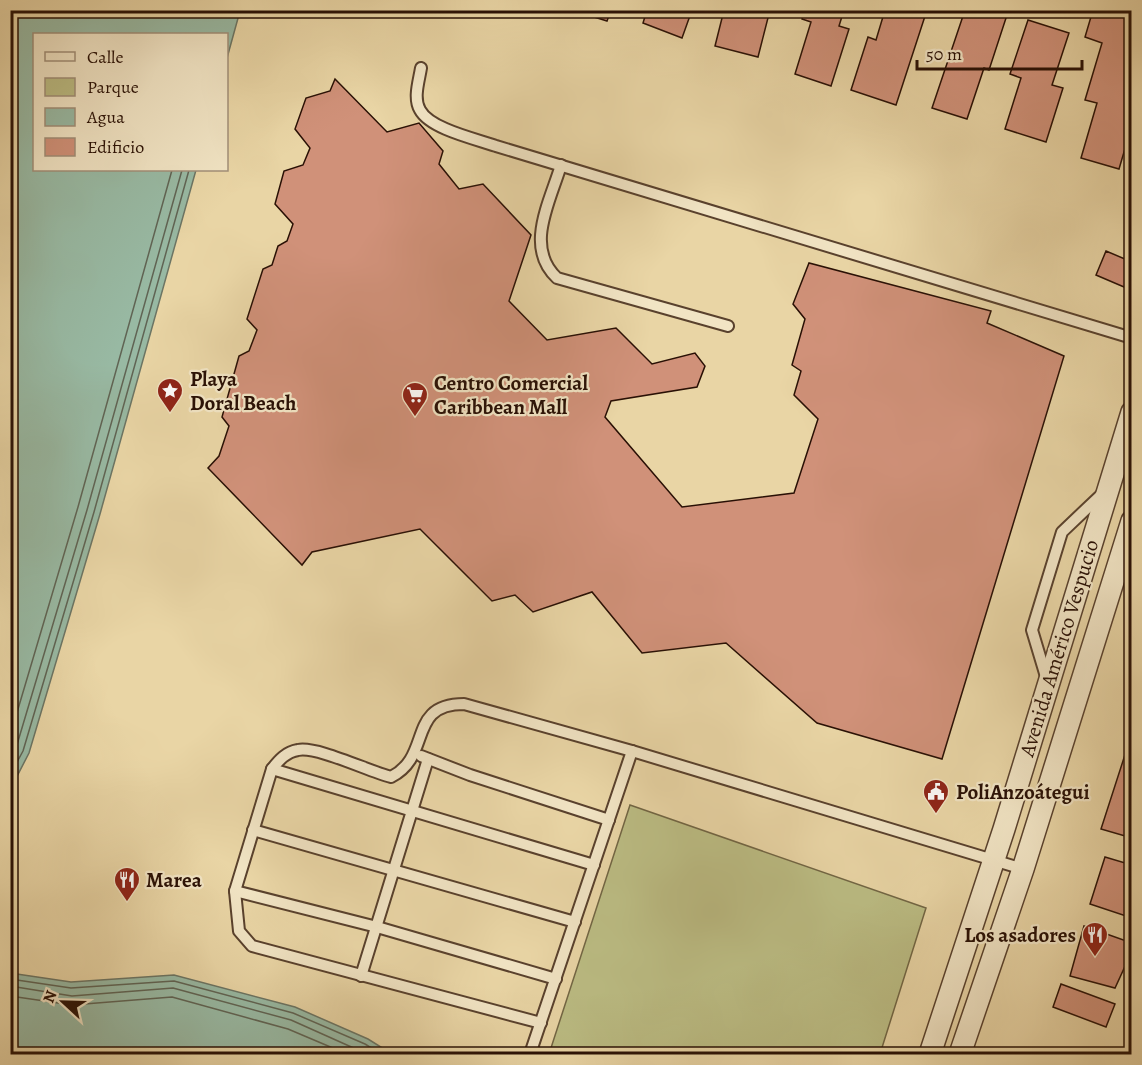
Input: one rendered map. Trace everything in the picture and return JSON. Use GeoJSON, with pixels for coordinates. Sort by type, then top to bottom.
{"type":"FeatureCollection","features":[{"type":"Feature","properties":{"kind":"street","name":"Avenida Américo Vespucio"},"geometry":{"type":"LineString","coordinates":[[930,1054],[994,861],[1108,487],[1126,449],[1131,412]]}},
{"type":"Feature","properties":{"kind":"street","name":"Avenida Américo Vespucio"},"geometry":{"type":"LineString","coordinates":[[960,1054],[1023,868],[1131,521]]}},
{"type":"Feature","properties":{"kind":"lane"},"geometry":{"type":"LineString","coordinates":[[421,68],[417,97],[419,110],[429,121],[496,146],[1131,338]]}},
{"type":"Feature","properties":{"kind":"lane"},"geometry":{"type":"LineString","coordinates":[[561,165],[540,236],[540,254],[545,267],[557,278],[728,326]]}},
{"type":"Feature","properties":{"kind":"lane"},"geometry":{"type":"LineString","coordinates":[[1048,684],[1032,630],[1062,532],[1108,487]]}},
{"type":"Feature","properties":{"kind":"lane"},"geometry":{"type":"LineString","coordinates":[[541,1023],[252,946],[239,931],[235,912],[235,891],[272,768],[282,756],[297,750],[314,749],[367,771],[391,777],[405,770],[415,754],[425,722],[435,710],[448,704],[464,704],[632,751],[1023,868]]}},
{"type":"Feature","properties":{"kind":"lane"},"geometry":{"type":"LineString","coordinates":[[530,1054],[632,751]]}},
{"type":"Feature","properties":{"kind":"lane"},"geometry":{"type":"LineString","coordinates":[[415,754],[470,775],[609,820]]}},
{"type":"Feature","properties":{"kind":"lane"},"geometry":{"type":"LineString","coordinates":[[361,976],[428,759]]}},
{"type":"Feature","properties":{"kind":"lane"},"geometry":{"type":"LineString","coordinates":[[272,768],[594,865]]}},
{"type":"Feature","properties":{"kind":"lane"},"geometry":{"type":"LineString","coordinates":[[253,830],[575,922]]}},
{"type":"Feature","properties":{"kind":"lane"},"geometry":{"type":"LineString","coordinates":[[235,891],[377,927],[556,978]]}},
{"type":"Feature","properties":{"kind":"green space"},"geometry":{"type":"Polygon","coordinates":[[[630,805],[926,908],[880,1054],[549,1054],[630,805]]]}},
{"type":"Feature","properties":{"kind":"water"},"geometry":{"type":"Polygon","coordinates":[[[11,10],[240,11],[228,54],[228,33],[33,33],[33,171],[196,171],[100,514],[29,753],[11,788],[11,10]]]}},
{"type":"Feature","properties":{"kind":"water"},"geometry":{"type":"Polygon","coordinates":[[[10,973],[71,982],[174,975],[295,1007],[368,1039],[392,1054],[11,1054],[10,973]]]}},
{"type":"Feature","properties":{"kind":"building"},"geometry":{"type":"Polygon","coordinates":[[[572,10],[611,10],[607,21],[572,10]]]}},
{"type":"Feature","properties":{"kind":"building"},"geometry":{"type":"Polygon","coordinates":[[[647,10],[692,10],[682,38],[643,23],[647,10]]]}},
{"type":"Feature","properties":{"kind":"building"},"geometry":{"type":"Polygon","coordinates":[[[724,10],[770,10],[758,57],[715,46],[724,10]]]}},
{"type":"Feature","properties":{"kind":"building"},"geometry":{"type":"Polygon","coordinates":[[[804,10],[844,10],[839,26],[849,29],[831,86],[795,74],[811,22],[802,19],[804,10]]]}},
{"type":"Feature","properties":{"kind":"building"},"geometry":{"type":"Polygon","coordinates":[[[885,10],[927,10],[896,105],[851,90],[868,37],[876,40],[885,10]]]}},
{"type":"Feature","properties":{"kind":"building"},"geometry":{"type":"Polygon","coordinates":[[[965,10],[993,10],[1007,15],[989,70],[984,68],[967,119],[932,108],[965,10]]]}},
{"type":"Feature","properties":{"kind":"building"},"geometry":{"type":"Polygon","coordinates":[[[1093,10],[1132,10],[1132,92],[1126,111],[1132,112],[1132,125],[1119,169],[1081,158],[1097,103],[1085,100],[1102,43],[1085,37],[1093,10]]]}},
{"type":"Feature","properties":{"kind":"building"},"geometry":{"type":"Polygon","coordinates":[[[1028,20],[1069,33],[1052,85],[1063,88],[1046,142],[1005,129],[1021,78],[1010,74],[1028,20]]]}},
{"type":"Feature","properties":{"kind":"building","name":"Centro Comercial Caribbean Mall"},"geometry":{"type":"Polygon","coordinates":[[[335,79],[387,132],[419,123],[443,151],[439,164],[459,189],[483,184],[531,235],[509,301],[547,340],[616,328],[652,364],[695,353],[705,366],[697,387],[611,401],[605,417],[682,507],[794,493],[818,419],[794,395],[801,371],[792,365],[805,319],[793,304],[809,263],[991,311],[987,323],[1064,356],[942,759],[817,723],[726,643],[642,653],[592,592],[533,612],[515,595],[492,601],[420,529],[312,552],[302,565],[208,468],[219,456],[229,426],[222,417],[239,356],[249,351],[257,330],[247,319],[263,269],[272,265],[278,246],[287,241],[293,224],[275,204],[284,171],[303,165],[310,148],[295,129],[306,98],[330,91],[335,79]]]}},
{"type":"Feature","properties":{"kind":"building"},"geometry":{"type":"Polygon","coordinates":[[[1106,251],[1132,262],[1132,270],[1124,287],[1096,275],[1106,251]]]}},
{"type":"Feature","properties":{"kind":"building"},"geometry":{"type":"Polygon","coordinates":[[[1132,733],[1132,838],[1101,829],[1132,733]]]}},
{"type":"Feature","properties":{"kind":"building"},"geometry":{"type":"Polygon","coordinates":[[[1105,857],[1132,865],[1132,918],[1090,904],[1105,857]]]}},
{"type":"Feature","properties":{"kind":"building"},"geometry":{"type":"Polygon","coordinates":[[[1084,926],[1132,943],[1132,951],[1115,988],[1070,976],[1084,926]]]}},
{"type":"Feature","properties":{"kind":"building"},"geometry":{"type":"Polygon","coordinates":[[[1061,984],[1115,1004],[1106,1027],[1053,1007],[1061,984]]]}},
{"type":"Feature","properties":{"kind":"place","name":"Playa Doral Beach"},"geometry":{"type":"Point","coordinates":[170,414]}},
{"type":"Feature","properties":{"kind":"place","name":"Centro Comercial Caribbean Mall"},"geometry":{"type":"Point","coordinates":[415,418]}},
{"type":"Feature","properties":{"kind":"place","name":"PoliAnzoátegui"},"geometry":{"type":"Point","coordinates":[936,815]}},
{"type":"Feature","properties":{"kind":"place","name":"Marea"},"geometry":{"type":"Point","coordinates":[127,903]}},
{"type":"Feature","properties":{"kind":"place","name":"Los asadores"},"geometry":{"type":"Point","coordinates":[1095,958]}}]}
